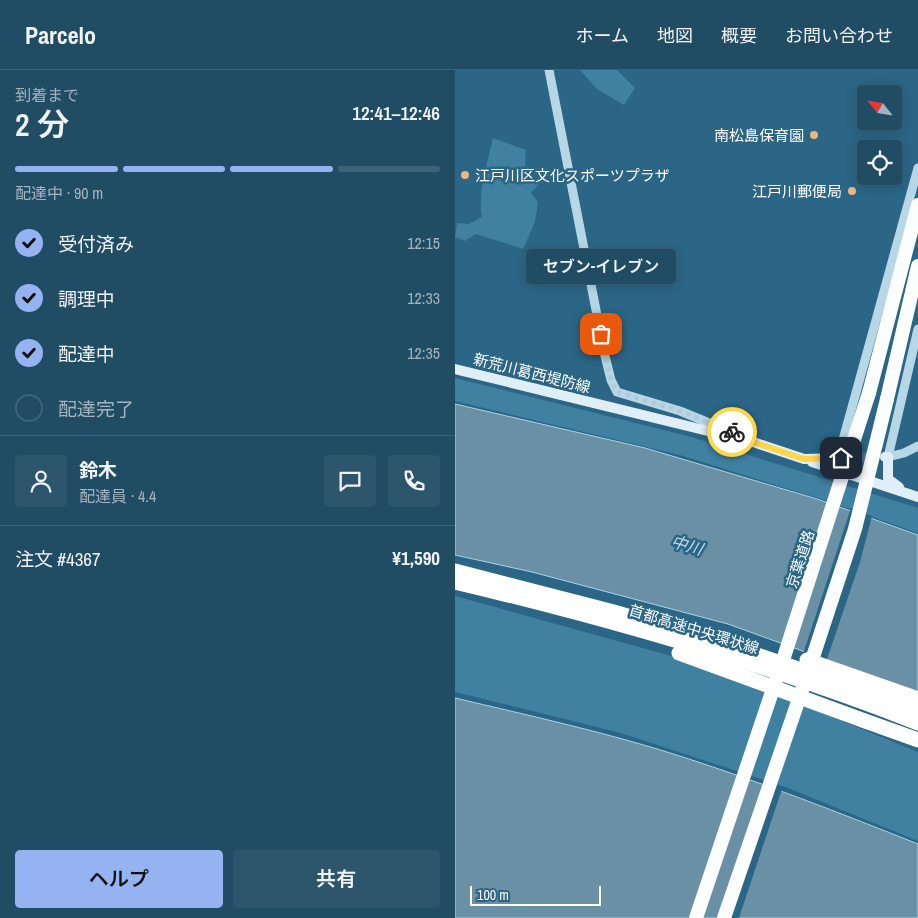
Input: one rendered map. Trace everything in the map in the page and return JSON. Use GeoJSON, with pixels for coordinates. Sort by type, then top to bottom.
{"type":"FeatureCollection","features":[{"type":"Feature","properties":{"kind":"highway","name":"京葉道路"},"geometry":{"type":"LineString","coordinates":[[696,918],[835,505],[869,393],[918,205]]}},
{"type":"Feature","properties":{"kind":"highway"},"geometry":{"type":"LineString","coordinates":[[724,918],[855,529],[918,266]]}},
{"type":"Feature","properties":{"kind":"highway","name":"首都高速中央環状線"},"geometry":{"type":"LineString","coordinates":[[455,571],[610,611],[722,643],[918,710]]}},
{"type":"Feature","properties":{"kind":"highway","name":"首都高速中央環状線"},"geometry":{"type":"LineString","coordinates":[[455,582],[598,619],[783,675],[918,723]]}},
{"type":"Feature","properties":{"kind":"highway"},"geometry":{"type":"LineString","coordinates":[[598,619],[639,639],[918,740]]}},
{"type":"Feature","properties":{"kind":"highway"},"geometry":{"type":"LineString","coordinates":[[722,643],[753,646],[798,657],[918,699]]}},
{"type":"Feature","properties":{"kind":"main road","name":"新荒川葛西堤防線"},"geometry":{"type":"LineString","coordinates":[[455,369],[753,442],[918,496]]}},
{"type":"Feature","properties":{"kind":"main road","name":"新荒川葛西堤防線"},"geometry":{"type":"LineString","coordinates":[[887,457],[888,479],[896,486],[918,496]]}},
{"type":"Feature","properties":{"kind":"main road","name":"新荒川葛西堤防線"},"geometry":{"type":"LineString","coordinates":[[804,459],[840,458]]}},
{"type":"Feature","properties":{"kind":"street"},"geometry":{"type":"LineString","coordinates":[[549,70],[605,356],[613,388],[617,392],[714,423],[753,442]]}},
{"type":"Feature","properties":{"kind":"street"},"geometry":{"type":"LineString","coordinates":[[840,458],[918,168]]}},
{"type":"Feature","properties":{"kind":"street"},"geometry":{"type":"LineString","coordinates":[[918,329],[887,457],[904,453],[918,446]]}},
{"type":"Feature","properties":{"kind":"shaded area"},"geometry":{"type":"Polygon","coordinates":[[[580,70],[617,70],[635,88],[624,105],[597,89],[580,70]]]}},
{"type":"Feature","properties":{"kind":"shaded area"},"geometry":{"type":"Polygon","coordinates":[[[493,138],[526,150],[525,161],[528,174],[539,184],[531,193],[538,202],[535,222],[523,249],[476,234],[465,241],[455,237],[457,223],[469,224],[482,217],[482,189],[493,138]]]}},
{"type":"Feature","properties":{"kind":"shaded area"},"geometry":{"type":"Polygon","coordinates":[[[455,378],[688,436],[918,508],[918,533],[824,500],[680,455],[455,401],[455,378]]]}},
{"type":"Feature","properties":{"kind":"shaded area"},"geometry":{"type":"Polygon","coordinates":[[[455,596],[704,665],[918,752],[918,841],[788,788],[621,733],[455,692],[455,596]]]}},
{"type":"Feature","properties":{"kind":"water","name":"中川"},"geometry":{"type":"Polygon","coordinates":[[[455,404],[645,448],[817,499],[918,535],[918,693],[728,624],[532,572],[455,555],[455,404]]]}},
{"type":"Feature","properties":{"kind":"water"},"geometry":{"type":"Polygon","coordinates":[[[455,698],[655,748],[743,777],[918,844],[918,918],[455,918],[455,698]]]}},
{"type":"Feature","properties":{"kind":"pier"},"geometry":{"type":"Polygon","coordinates":[[[851,508],[872,516],[860,562],[826,662],[803,654],[851,508]]]}},
{"type":"Feature","properties":{"kind":"pier"},"geometry":{"type":"Polygon","coordinates":[[[763,782],[782,789],[739,918],[717,918],[763,782]]]}},
{"type":"Feature","properties":{"kind":"tunnel"},"geometry":{"type":"LineString","coordinates":[[844,458],[879,457]]}},
{"type":"Feature","properties":{"kind":"way so far"},"geometry":{"type":"LineString","coordinates":[[601,334],[613,388],[617,392],[680,411],[714,423],[732,432]]}},
{"type":"Feature","properties":{"kind":"place","name":"南松島保育園"},"geometry":{"type":"Point","coordinates":[814,135]}},
{"type":"Feature","properties":{"kind":"place","name":"江戸川区文化スポーツプラザ"},"geometry":{"type":"Point","coordinates":[465,175]}},
{"type":"Feature","properties":{"kind":"place","name":"江戸川郵便局"},"geometry":{"type":"Point","coordinates":[852,191]}},
{"type":"Feature","properties":{"kind":"place","name":"セブン-イレブン"},"geometry":{"type":"Point","coordinates":[601,334]}},
{"type":"Feature","properties":{"kind":"route"},"geometry":{"type":"LineString","coordinates":[[732,432],[753,442],[804,459],[841,458]]}}]}
